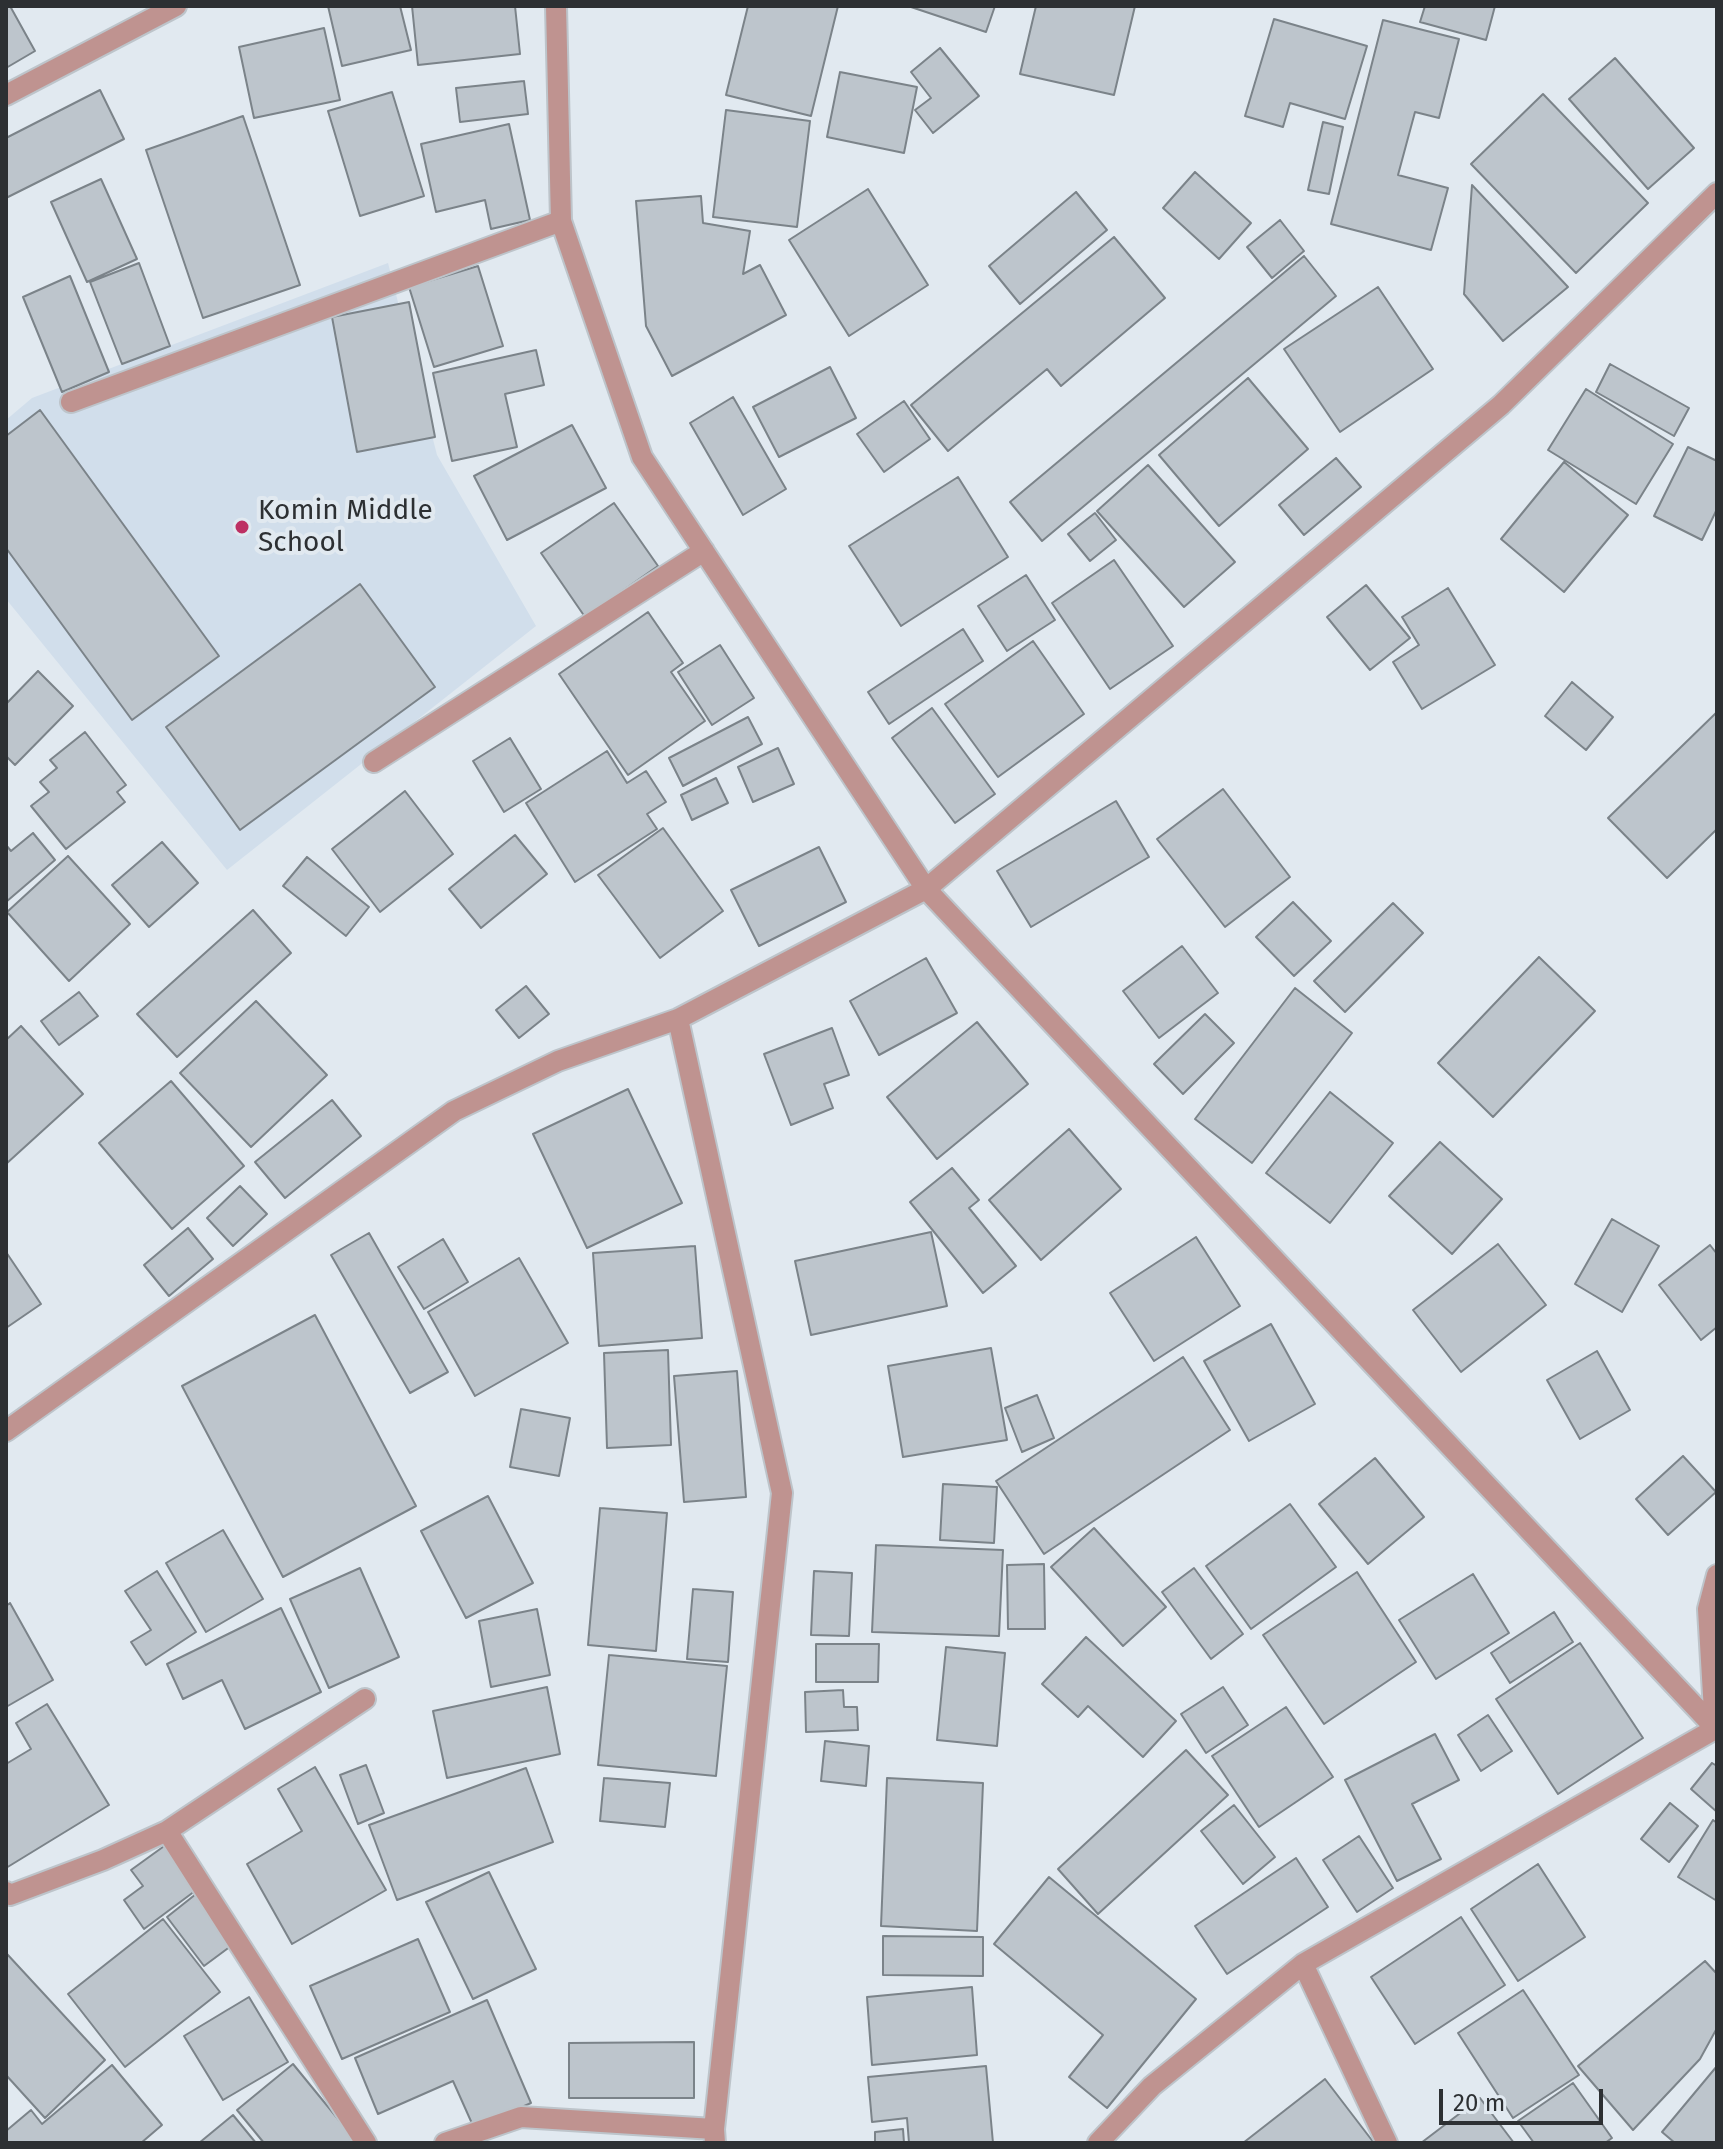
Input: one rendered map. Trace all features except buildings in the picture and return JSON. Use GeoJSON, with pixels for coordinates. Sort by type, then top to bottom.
{"type":"FeatureCollection","features":[{"type":"Feature","properties":{"kind":"street"},"geometry":{"type":"LineString","coordinates":[[6,95],[176,6]]}},
{"type":"Feature","properties":{"kind":"street"},"geometry":{"type":"LineString","coordinates":[[556,6],[561,221],[642,457],[926,889],[1716,1730]]}},
{"type":"Feature","properties":{"kind":"street"},"geometry":{"type":"LineString","coordinates":[[6,1431],[454,1111],[558,1061],[678,1019],[926,889],[1501,405],[1717,193]]}},
{"type":"Feature","properties":{"kind":"street"},"geometry":{"type":"LineString","coordinates":[[71,402],[561,221]]}},
{"type":"Feature","properties":{"kind":"street"},"geometry":{"type":"LineString","coordinates":[[374,762],[704,551]]}},
{"type":"Feature","properties":{"kind":"street"},"geometry":{"type":"LineString","coordinates":[[445,2143],[521,2117],[715,2136],[782,1493],[678,1019]]}},
{"type":"Feature","properties":{"kind":"street"},"geometry":{"type":"LineString","coordinates":[[1716,1730],[1708,1609],[1717,1575]]}},
{"type":"Feature","properties":{"kind":"street"},"geometry":{"type":"LineString","coordinates":[[6,1892],[10,1895],[103,1860],[167,1831],[365,1699]]}},
{"type":"Feature","properties":{"kind":"street"},"geometry":{"type":"LineString","coordinates":[[1098,2143],[1152,2086],[1303,1964],[1716,1730]]}},
{"type":"Feature","properties":{"kind":"street"},"geometry":{"type":"LineString","coordinates":[[167,1831],[366,2143]]}},
{"type":"Feature","properties":{"kind":"street"},"geometry":{"type":"LineString","coordinates":[[1303,1964],[1387,2143]]}},
{"type":"Feature","properties":{"kind":"shaded area","name":"Komin Middle School"},"geometry":{"type":"Polygon","coordinates":[[[388,263],[437,455],[536,626],[227,870],[6,599],[6,420],[32,398],[388,263]]]}},
{"type":"Feature","properties":{"kind":"place","name":"Komin Middle School"},"geometry":{"type":"Point","coordinates":[242,527]}}]}
